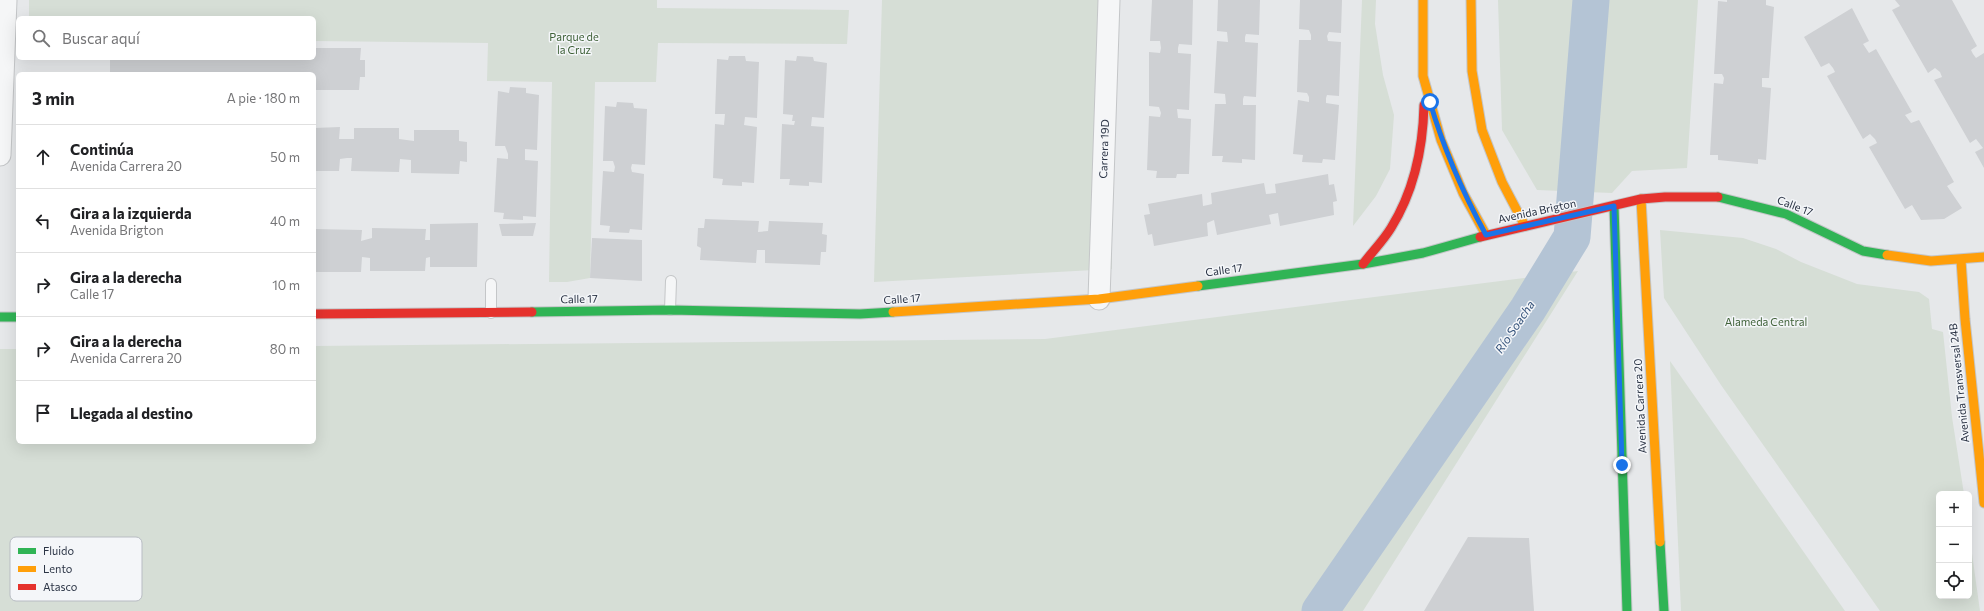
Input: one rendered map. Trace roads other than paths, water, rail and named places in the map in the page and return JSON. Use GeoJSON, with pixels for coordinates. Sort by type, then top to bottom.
{"type":"FeatureCollection","features":[{"type":"Feature","properties":{"kind":"street"},"geometry":{"type":"LineString","coordinates":[[0,155],[6,0]]}},
{"type":"Feature","properties":{"kind":"street","name":"Carrera 19D"},"geometry":{"type":"LineString","coordinates":[[1099,299],[1109,0]]}},
{"type":"Feature","properties":{"kind":"street"},"geometry":{"type":"LineString","coordinates":[[1363,264],[1394,223],[1415,177],[1425,127],[1423,0]]}},
{"type":"Feature","properties":{"kind":"street"},"geometry":{"type":"LineString","coordinates":[[1472,0],[1472,71],[1482,130],[1502,182],[1525,226]]}},
{"type":"Feature","properties":{"kind":"street"},"geometry":{"type":"LineString","coordinates":[[1423,76],[1441,140],[1463,193],[1486,235]]}},
{"type":"Feature","properties":{"kind":"street","name":"Calle 17"},"geometry":{"type":"LineString","coordinates":[[1594,211],[1641,199],[1665,197],[1717,197],[1786,214],[1863,251],[1931,261],[1961,260],[1984,257]]}},
{"type":"Feature","properties":{"kind":"street","name":"Avenida Carrera 20"},"geometry":{"type":"LineString","coordinates":[[1641,199],[1664,611]]}},
{"type":"Feature","properties":{"kind":"street","name":"Avenida Carrera 20"},"geometry":{"type":"LineString","coordinates":[[1614,206],[1627,611]]}},
{"type":"Feature","properties":{"kind":"street","name":"Avenida Brigton"},"geometry":{"type":"LineString","coordinates":[[1486,235],[1594,211]]}},
{"type":"Feature","properties":{"kind":"street","name":"Calle 17"},"geometry":{"type":"LineString","coordinates":[[316,314],[670,310],[860,314],[1099,299],[1363,264],[1423,253],[1486,235]]}},
{"type":"Feature","properties":{"kind":"street","name":"Avenida Transversal 24B"},"geometry":{"type":"LineString","coordinates":[[1961,260],[1965,319],[1984,503]]}},
{"type":"Feature","properties":{"kind":"street"},"geometry":{"type":"LineString","coordinates":[[0,317],[16,317]]}},
{"type":"Feature","properties":{"kind":"lane"},"geometry":{"type":"LineString","coordinates":[[670,310],[671,280]]}},
{"type":"Feature","properties":{"kind":"lane"},"geometry":{"type":"LineString","coordinates":[[491,284],[491,313]]}},
{"type":"Feature","properties":{"kind":"waterway","name":"Río Soacha"},"geometry":{"type":"LineString","coordinates":[[1320,611],[1528,309],[1572,237],[1591,0]]}},
{"type":"Feature","properties":{"kind":"park label","name":"Parque de la Cruz"},"geometry":{"type":"Point","coordinates":[574,43]}},
{"type":"Feature","properties":{"kind":"park label","name":"Alameda Central"},"geometry":{"type":"Point","coordinates":[1766,322]}}]}
